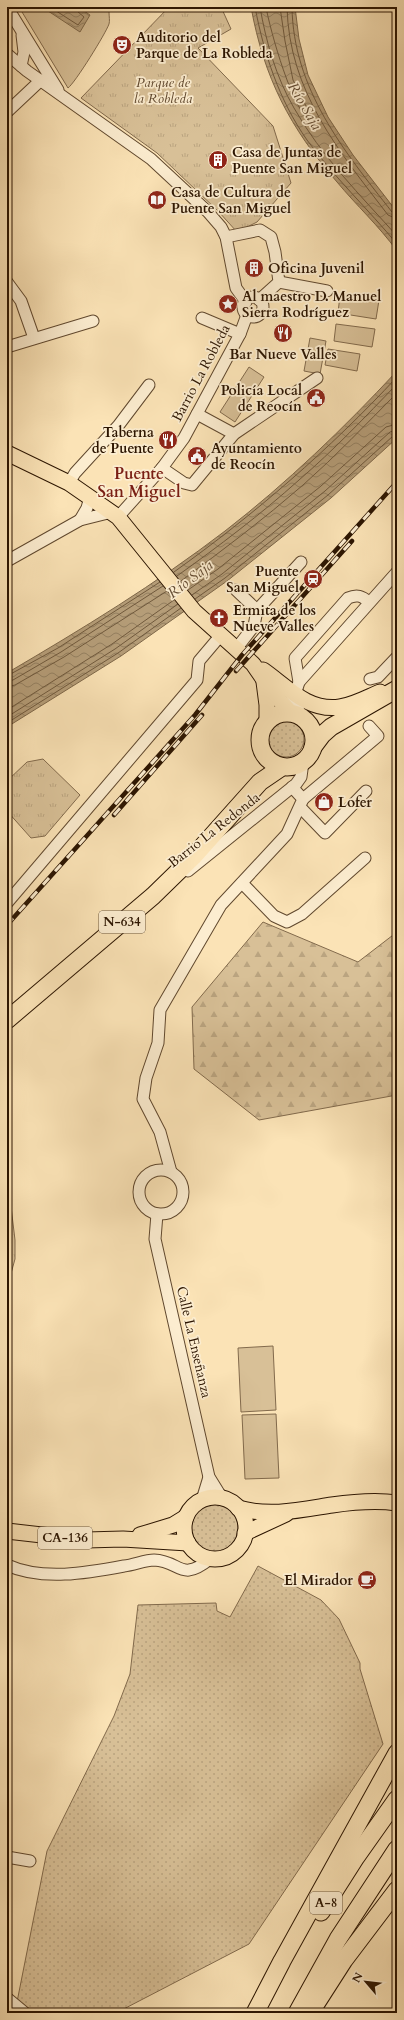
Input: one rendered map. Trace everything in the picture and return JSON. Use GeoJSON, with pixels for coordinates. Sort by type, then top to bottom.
{"type":"FeatureCollection","features":[{"type":"Feature","properties":{"kind":"highway"},"geometry":{"type":"LineString","coordinates":[[303,762],[326,731],[349,716],[372,705],[397,689]]}},
{"type":"Feature","properties":{"kind":"highway"},"geometry":{"type":"LineString","coordinates":[[294,706],[324,722],[349,716]]}},
{"type":"Feature","properties":{"kind":"highway"},"geometry":{"type":"LineString","coordinates":[[266,721],[294,706]]}},
{"type":"Feature","properties":{"kind":"highway"},"geometry":{"type":"LineString","coordinates":[[294,706],[314,733],[313,747]]}},
{"type":"Feature","properties":{"kind":"highway","name":"N-634"},"geometry":{"type":"LineString","coordinates":[[229,816],[254,779],[263,754],[260,737],[266,721]]}},
{"type":"Feature","properties":{"kind":"highway"},"geometry":{"type":"LineString","coordinates":[[263,754],[269,761],[282,767]]}},
{"type":"Feature","properties":{"kind":"highway","name":"N-634"},"geometry":{"type":"LineString","coordinates":[[7,1020],[153,896],[193,857],[260,782],[282,767],[293,766],[303,762]]}},
{"type":"Feature","properties":{"kind":"highway"},"geometry":{"type":"LineString","coordinates":[[255,2013],[282,1960],[397,1753]]}},
{"type":"Feature","properties":{"kind":"highway","name":"A-8"},"geometry":{"type":"LineString","coordinates":[[264,2013],[331,1896],[397,1799]]}},
{"type":"Feature","properties":{"kind":"highway","name":"A-8"},"geometry":{"type":"LineString","coordinates":[[297,2013],[338,1939],[397,1850]]}},
{"type":"Feature","properties":{"kind":"highway"},"geometry":{"type":"LineString","coordinates":[[310,2013],[344,1960],[397,1890]]}},
{"type":"Feature","properties":{"kind":"main road"},"geometry":{"type":"LineString","coordinates":[[7,453],[69,483],[115,515],[194,611],[253,664],[294,706]]}},
{"type":"Feature","properties":{"kind":"main road"},"geometry":{"type":"LineString","coordinates":[[253,664],[264,681],[294,706],[341,707],[397,684]]}},
{"type":"Feature","properties":{"kind":"main road"},"geometry":{"type":"LineString","coordinates":[[264,681],[268,705],[266,721]]}},
{"type":"Feature","properties":{"kind":"main road"},"geometry":{"type":"LineString","coordinates":[[238,1508],[244,1520],[245,1533],[240,1546],[234,1553],[222,1558],[210,1559],[197,1554],[188,1544],[184,1530],[186,1517],[190,1510],[202,1500],[222,1498],[238,1508],[252,1512],[289,1512],[338,1504],[368,1502],[397,1503]]}},
{"type":"Feature","properties":{"kind":"main road"},"geometry":{"type":"LineString","coordinates":[[245,1533],[289,1512]]}},
{"type":"Feature","properties":{"kind":"main road"},"geometry":{"type":"LineString","coordinates":[[123,1539],[173,1526],[186,1517]]}},
{"type":"Feature","properties":{"kind":"main road","name":"CA-136"},"geometry":{"type":"LineString","coordinates":[[7,1531],[86,1540],[123,1539]]}},
{"type":"Feature","properties":{"kind":"main road"},"geometry":{"type":"LineString","coordinates":[[123,1539],[188,1544]]}},
{"type":"Feature","properties":{"kind":"street"},"geometry":{"type":"LineString","coordinates":[[7,7],[60,93]]}},
{"type":"Feature","properties":{"kind":"street"},"geometry":{"type":"LineString","coordinates":[[21,66],[24,52],[22,33]]}},
{"type":"Feature","properties":{"kind":"street","name":"Barrio La Robleda"},"geometry":{"type":"LineString","coordinates":[[7,54],[21,66],[151,159],[208,212],[221,227],[226,237],[236,288],[246,302],[244,309],[248,315],[255,317],[261,313],[263,306],[259,300]]}},
{"type":"Feature","properties":{"kind":"street"},"geometry":{"type":"LineString","coordinates":[[7,112],[41,80]]}},
{"type":"Feature","properties":{"kind":"street"},"geometry":{"type":"LineString","coordinates":[[226,237],[260,230],[266,232],[271,237],[275,252],[279,282]]}},
{"type":"Feature","properties":{"kind":"street"},"geometry":{"type":"LineString","coordinates":[[7,282],[21,301],[34,338]]}},
{"type":"Feature","properties":{"kind":"street"},"geometry":{"type":"LineString","coordinates":[[279,282],[327,291]]}},
{"type":"Feature","properties":{"kind":"street"},"geometry":{"type":"LineString","coordinates":[[246,302],[252,298],[259,300],[279,282]]}},
{"type":"Feature","properties":{"kind":"street","name":"Barrio La Robleda"},"geometry":{"type":"LineString","coordinates":[[115,515],[162,468],[184,438],[240,334],[248,315]]}},
{"type":"Feature","properties":{"kind":"street"},"geometry":{"type":"LineString","coordinates":[[202,318],[240,334]]}},
{"type":"Feature","properties":{"kind":"street"},"geometry":{"type":"LineString","coordinates":[[7,347],[93,321]]}},
{"type":"Feature","properties":{"kind":"street"},"geometry":{"type":"LineString","coordinates":[[162,468],[184,483],[192,485],[234,434],[318,378]]}},
{"type":"Feature","properties":{"kind":"street"},"geometry":{"type":"LineString","coordinates":[[69,483],[75,473],[118,426],[149,385]]}},
{"type":"Feature","properties":{"kind":"street"},"geometry":{"type":"LineString","coordinates":[[197,414],[234,434]]}},
{"type":"Feature","properties":{"kind":"street"},"geometry":{"type":"LineString","coordinates":[[80,520],[87,508],[90,497]]}},
{"type":"Feature","properties":{"kind":"street"},"geometry":{"type":"LineString","coordinates":[[7,561],[80,520],[115,515]]}},
{"type":"Feature","properties":{"kind":"street"},"geometry":{"type":"LineString","coordinates":[[236,649],[254,626],[257,610],[301,562]]}},
{"type":"Feature","properties":{"kind":"street"},"geometry":{"type":"LineString","coordinates":[[294,706],[369,602],[397,572]]}},
{"type":"Feature","properties":{"kind":"street"},"geometry":{"type":"LineString","coordinates":[[236,590],[257,610]]}},
{"type":"Feature","properties":{"kind":"street"},"geometry":{"type":"LineString","coordinates":[[294,706],[295,658],[348,598],[354,595],[362,596],[369,602]]}},
{"type":"Feature","properties":{"kind":"street"},"geometry":{"type":"LineString","coordinates":[[7,903],[197,680],[199,661],[221,635]]}},
{"type":"Feature","properties":{"kind":"street"},"geometry":{"type":"LineString","coordinates":[[370,679],[378,677],[397,657]]}},
{"type":"Feature","properties":{"kind":"street"},"geometry":{"type":"LineString","coordinates":[[171,1172],[157,1170],[151,1173],[142,1182],[140,1189],[142,1202],[151,1212],[157,1214],[172,1212],[182,1201],[183,1186],[180,1180],[171,1172],[160,1132],[143,1098],[146,1078],[158,1043],[160,1010],[222,905],[287,834],[302,803],[378,736],[369,726]]}},
{"type":"Feature","properties":{"kind":"street","name":"Barrio La Redonda"},"geometry":{"type":"LineString","coordinates":[[153,896],[200,862],[292,787],[301,777],[303,762]]}},
{"type":"Feature","properties":{"kind":"street"},"geometry":{"type":"LineString","coordinates":[[292,787],[302,803],[325,833],[366,791]]}},
{"type":"Feature","properties":{"kind":"street"},"geometry":{"type":"LineString","coordinates":[[242,882],[274,916],[287,922],[302,914],[365,858]]}},
{"type":"Feature","properties":{"kind":"street","name":"Calle La Enseñanza"},"geometry":{"type":"LineString","coordinates":[[157,1214],[156,1239],[208,1477],[222,1498]]}},
{"type":"Feature","properties":{"kind":"street","name":"Calle La Enseñanza"},"geometry":{"type":"LineString","coordinates":[[202,1500],[208,1477]]}},
{"type":"Feature","properties":{"kind":"street"},"geometry":{"type":"LineString","coordinates":[[7,1565],[22,1572],[80,1573],[153,1560],[163,1561],[183,1571],[192,1570],[210,1559]]}},
{"type":"Feature","properties":{"kind":"street"},"geometry":{"type":"LineString","coordinates":[[7,1857],[30,1861]]}},
{"type":"Feature","properties":{"kind":"street"},"geometry":{"type":"LineString","coordinates":[[7,1998],[25,2013]]}},
{"type":"Feature","properties":{"kind":"green space"},"geometry":{"type":"Polygon","coordinates":[[[19,7],[114,7],[109,12],[109,24],[102,37],[83,68],[68,88],[19,7]]]}},
{"type":"Feature","properties":{"kind":"green space","name":"Parque de la Robleda"},"geometry":{"type":"Polygon","coordinates":[[[169,7],[221,7],[231,29],[198,48],[273,126],[291,183],[257,222],[237,232],[218,211],[157,153],[81,98],[169,7]]]}},
{"type":"Feature","properties":{"kind":"green space"},"geometry":{"type":"Polygon","coordinates":[[[340,295],[379,300],[376,319],[338,313],[340,295]]]}},
{"type":"Feature","properties":{"kind":"green space"},"geometry":{"type":"Polygon","coordinates":[[[336,324],[375,329],[372,347],[334,341],[336,324]]]}},
{"type":"Feature","properties":{"kind":"green space"},"geometry":{"type":"Polygon","coordinates":[[[310,338],[326,341],[320,374],[304,371],[310,338]]]}},
{"type":"Feature","properties":{"kind":"green space"},"geometry":{"type":"Polygon","coordinates":[[[328,349],[360,354],[357,371],[325,365],[328,349]]]}},
{"type":"Feature","properties":{"kind":"green space"},"geometry":{"type":"Polygon","coordinates":[[[249,367],[264,377],[235,422],[220,412],[249,367]]]}},
{"type":"Feature","properties":{"kind":"green space"},"geometry":{"type":"Polygon","coordinates":[[[290,721],[299,726],[303,732],[303,746],[299,752],[290,757],[282,757],[273,752],[269,746],[268,735],[273,726],[279,722],[290,721]]]}},
{"type":"Feature","properties":{"kind":"green space"},"geometry":{"type":"Polygon","coordinates":[[[43,759],[80,795],[45,836],[31,838],[7,811],[7,781],[27,762],[43,759]]]}},
{"type":"Feature","properties":{"kind":"green space"},"geometry":{"type":"Polygon","coordinates":[[[263,922],[358,962],[397,932],[397,1095],[259,1120],[194,1069],[192,1007],[263,922]]]}},
{"type":"Feature","properties":{"kind":"green space"},"geometry":{"type":"Polygon","coordinates":[[[7,1189],[9,1190],[15,1240],[15,1259],[7,1288],[7,1189]]]}},
{"type":"Feature","properties":{"kind":"green space"},"geometry":{"type":"Polygon","coordinates":[[[273,1346],[276,1410],[241,1412],[238,1348],[273,1346]]]}},
{"type":"Feature","properties":{"kind":"green space"},"geometry":{"type":"Polygon","coordinates":[[[276,1414],[279,1478],[245,1479],[242,1415],[276,1414]]]}},
{"type":"Feature","properties":{"kind":"green space"},"geometry":{"type":"Polygon","coordinates":[[[209,1504],[219,1504],[231,1511],[238,1523],[238,1533],[231,1545],[219,1552],[209,1552],[201,1548],[194,1541],[190,1533],[190,1523],[194,1515],[201,1508],[209,1504]]]}},
{"type":"Feature","properties":{"kind":"green space"},"geometry":{"type":"Polygon","coordinates":[[[258,1566],[321,1600],[339,1619],[360,1663],[360,1669],[383,1744],[249,1944],[116,2013],[26,2013],[16,2007],[47,1851],[114,1716],[130,1674],[138,1605],[216,1603],[217,1611],[230,1617],[258,1566]]]}},
{"type":"Feature","properties":{"kind":"water"},"geometry":{"type":"Polygon","coordinates":[[[47,7],[78,7],[90,15],[80,32],[45,9],[47,7]]]}},
{"type":"Feature","properties":{"kind":"water","name":"Río Saja"},"geometry":{"type":"Polygon","coordinates":[[[251,7],[295,7],[299,39],[308,75],[328,117],[353,155],[397,212],[397,251],[320,162],[293,122],[281,101],[263,57],[256,33],[251,7]]]}},
{"type":"Feature","properties":{"kind":"water","name":"Río Saja"},"geometry":{"type":"Polygon","coordinates":[[[397,371],[397,438],[331,498],[227,581],[121,656],[7,727],[7,673],[63,640],[145,588],[199,551],[225,531],[293,474],[397,371]]]}},
{"type":"Feature","properties":{"kind":"railway"},"geometry":{"type":"LineString","coordinates":[[7,925],[195,715],[242,655],[397,482]]}},
{"type":"Feature","properties":{"kind":"railway"},"geometry":{"type":"LineString","coordinates":[[236,671],[352,541]]}},
{"type":"Feature","properties":{"kind":"railway"},"geometry":{"type":"LineString","coordinates":[[114,815],[202,715]]}},
{"type":"Feature","properties":{"kind":"place","name":"Auditorio del Parque de La Robleda"},"geometry":{"type":"Point","coordinates":[122,45]}},
{"type":"Feature","properties":{"kind":"place","name":"Casa de Juntas de Puente San Miguel"},"geometry":{"type":"Point","coordinates":[218,160]}},
{"type":"Feature","properties":{"kind":"place","name":"Casa de Cultura de Puente San Miguel"},"geometry":{"type":"Point","coordinates":[157,200]}},
{"type":"Feature","properties":{"kind":"place","name":"Oficina Juvenil"},"geometry":{"type":"Point","coordinates":[254,268]}},
{"type":"Feature","properties":{"kind":"place","name":"Al maestro D. Manuel Sierra Rodríguez"},"geometry":{"type":"Point","coordinates":[228,304]}},
{"type":"Feature","properties":{"kind":"place","name":"Bar Nueve Valles"},"geometry":{"type":"Point","coordinates":[283,333]}},
{"type":"Feature","properties":{"kind":"place","name":"Policía Local de Reocín"},"geometry":{"type":"Point","coordinates":[316,398]}},
{"type":"Feature","properties":{"kind":"place","name":"Taberna de Puente"},"geometry":{"type":"Point","coordinates":[168,440]}},
{"type":"Feature","properties":{"kind":"place","name":"Ayuntamiento de Reocín"},"geometry":{"type":"Point","coordinates":[197,456]}},
{"type":"Feature","properties":{"kind":"place","name":"Puente San Miguel"},"geometry":{"type":"Point","coordinates":[313,579]}},
{"type":"Feature","properties":{"kind":"place","name":"Ermita de los Nueve Valles"},"geometry":{"type":"Point","coordinates":[219,618]}},
{"type":"Feature","properties":{"kind":"place","name":"Lofer"},"geometry":{"type":"Point","coordinates":[324,802]}},
{"type":"Feature","properties":{"kind":"place","name":"El Mirador"},"geometry":{"type":"Point","coordinates":[367,1580]}},
{"type":"Feature","properties":{"kind":"district","name":"Puente San Miguel"},"geometry":{"type":"Point","coordinates":[139,483]}}]}
